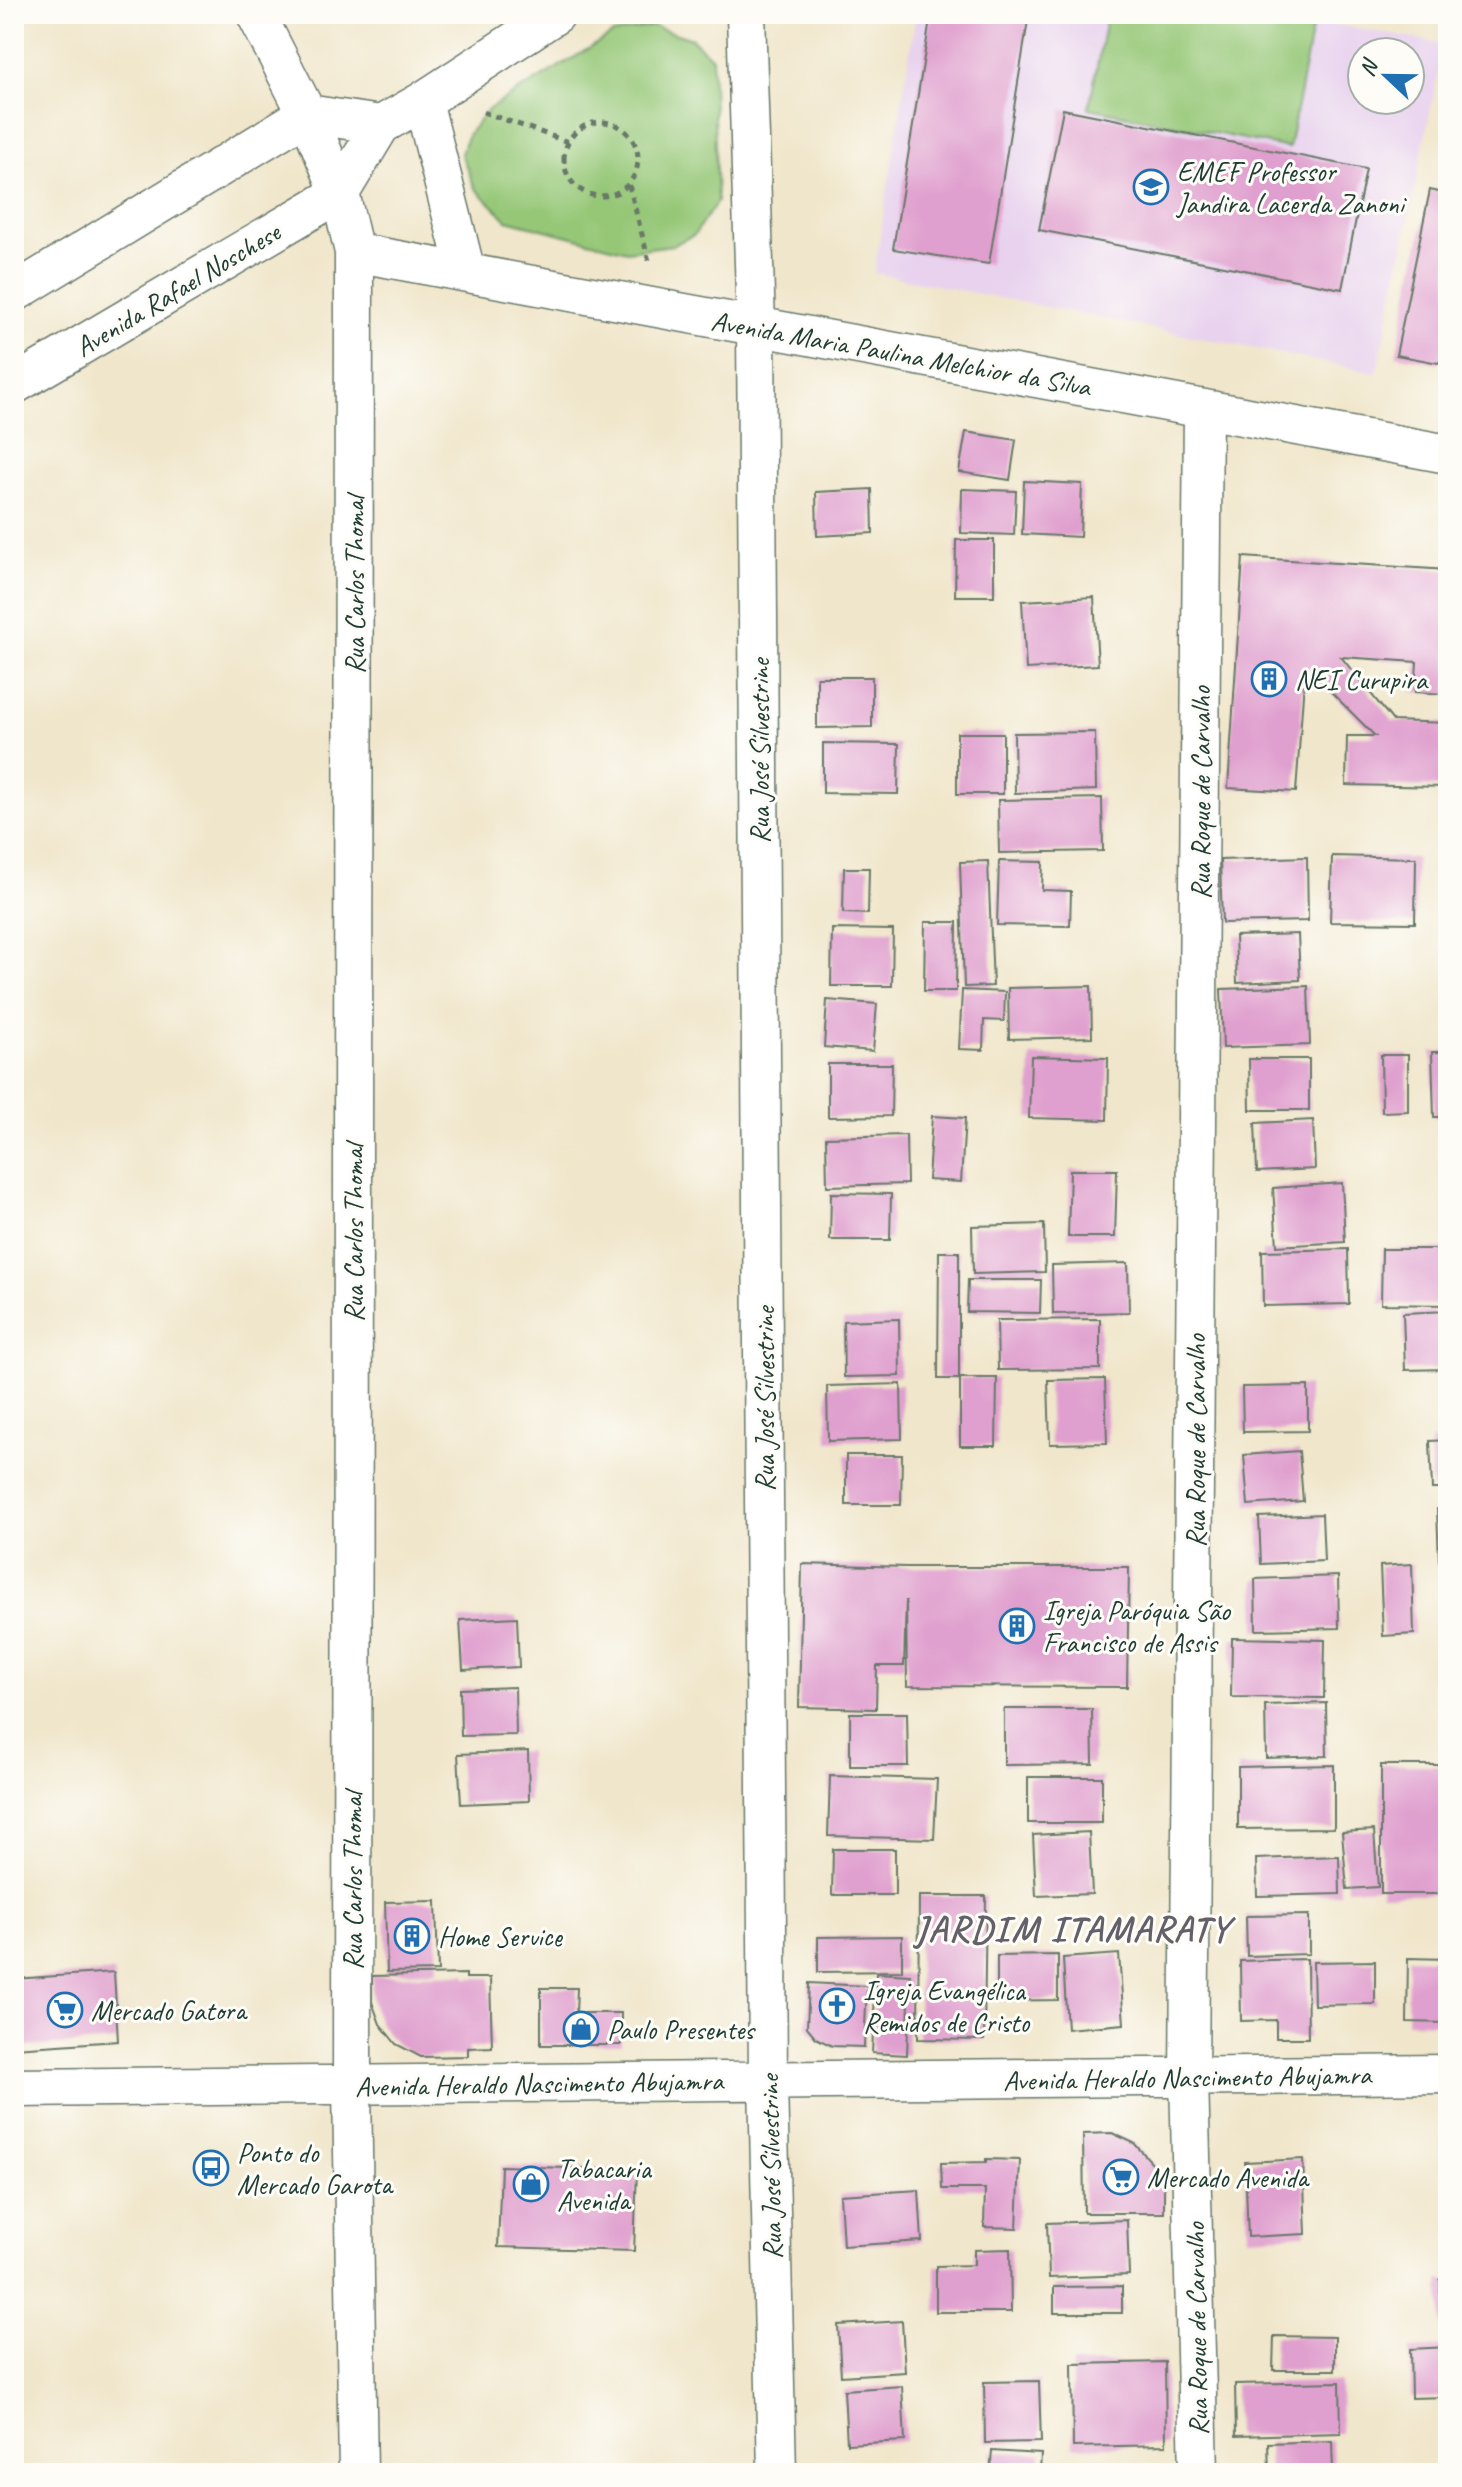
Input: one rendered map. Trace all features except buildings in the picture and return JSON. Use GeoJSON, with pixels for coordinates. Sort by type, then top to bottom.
{"type":"FeatureCollection","features":[{"type":"Feature","properties":{"kind":"street","name":"Rua Carlos Thomal"},"geometry":{"type":"LineString","coordinates":[[256,14],[307,114],[340,193],[354,252],[352,2085],[358,2473]]}},
{"type":"Feature","properties":{"kind":"street"},"geometry":{"type":"LineString","coordinates":[[340,193],[381,125],[556,14]]}},
{"type":"Feature","properties":{"kind":"street","name":"Rua José Silvestrine"},"geometry":{"type":"LineString","coordinates":[[746,14],[756,326],[768,2081],[777,2473]]}},
{"type":"Feature","properties":{"kind":"street"},"geometry":{"type":"LineString","coordinates":[[428,98],[466,272]]}},
{"type":"Feature","properties":{"kind":"street"},"geometry":{"type":"LineString","coordinates":[[14,293],[307,114],[381,125]]}},
{"type":"Feature","properties":{"kind":"street","name":"Avenida Rafael Noschese"},"geometry":{"type":"LineString","coordinates":[[14,385],[340,193]]}},
{"type":"Feature","properties":{"kind":"street","name":"Avenida Maria Paulina Melchior da Silva"},"geometry":{"type":"LineString","coordinates":[[354,252],[1448,454]]}},
{"type":"Feature","properties":{"kind":"street","name":"Rua Roque de Carvalho"},"geometry":{"type":"LineString","coordinates":[[1199,2473],[1189,2077],[1203,409]]}},
{"type":"Feature","properties":{"kind":"street","name":"Avenida Heraldo Nascimento Abujamra"},"geometry":{"type":"LineString","coordinates":[[14,2088],[1448,2074]]}},
{"type":"Feature","properties":{"kind":"path"},"geometry":{"type":"LineString","coordinates":[[428,98],[568,142]]}},
{"type":"Feature","properties":{"kind":"path"},"geometry":{"type":"LineString","coordinates":[[599,122],[612,123],[633,139],[638,163],[629,185],[608,197],[584,193],[575,186],[564,165],[564,153],[576,132],[599,122]]}},
{"type":"Feature","properties":{"kind":"path"},"geometry":{"type":"LineString","coordinates":[[629,185],[661,309]]}},
{"type":"Feature","properties":{"kind":"shaded area","name":"EMEF Professor Jandira Lacerda Zanoni"},"geometry":{"type":"Polygon","coordinates":[[[916,14],[1276,14],[1399,36],[1346,36],[1346,116],[1426,116],[1426,41],[1444,44],[1377,373],[874,273],[916,14]]]}},
{"type":"Feature","properties":{"kind":"green space"},"geometry":{"type":"Polygon","coordinates":[[[1107,14],[1242,14],[1312,28],[1289,148],[1089,108],[1107,14]]]}},
{"type":"Feature","properties":{"kind":"green space"},"geometry":{"type":"Polygon","coordinates":[[[653,26],[692,39],[712,58],[717,202],[694,235],[673,245],[627,251],[507,220],[475,188],[461,154],[468,134],[489,109],[613,34],[653,26]]]}},
{"type":"Feature","properties":{"kind":"place","name":"EMEF Professor Jandira Lacerda Zanoni"},"geometry":{"type":"Point","coordinates":[1151,187]}},
{"type":"Feature","properties":{"kind":"place","name":"NEI Curupira"},"geometry":{"type":"Point","coordinates":[1269,679]}},
{"type":"Feature","properties":{"kind":"place","name":"Igreja Paróquia São Francisco de Assis"},"geometry":{"type":"Point","coordinates":[1017,1626]}},
{"type":"Feature","properties":{"kind":"place","name":"Home Service"},"geometry":{"type":"Point","coordinates":[412,1936]}},
{"type":"Feature","properties":{"kind":"place","name":"Igreja Evangélica Remidos de Cristo"},"geometry":{"type":"Point","coordinates":[837,2006]}},
{"type":"Feature","properties":{"kind":"place","name":"Mercado Gatora"},"geometry":{"type":"Point","coordinates":[65,2010]}},
{"type":"Feature","properties":{"kind":"place","name":"Paulo Presentes"},"geometry":{"type":"Point","coordinates":[581,2029]}},
{"type":"Feature","properties":{"kind":"place","name":"Ponto do Mercado Garota"},"geometry":{"type":"Point","coordinates":[211,2168]}},
{"type":"Feature","properties":{"kind":"place","name":"Mercado Avenida"},"geometry":{"type":"Point","coordinates":[1121,2177]}},
{"type":"Feature","properties":{"kind":"place","name":"Tabacaria Avenida"},"geometry":{"type":"Point","coordinates":[531,2184]}},
{"type":"Feature","properties":{"kind":"district","name":"JARDIM ITAMARATY"},"geometry":{"type":"Point","coordinates":[1073,1928]}}]}
